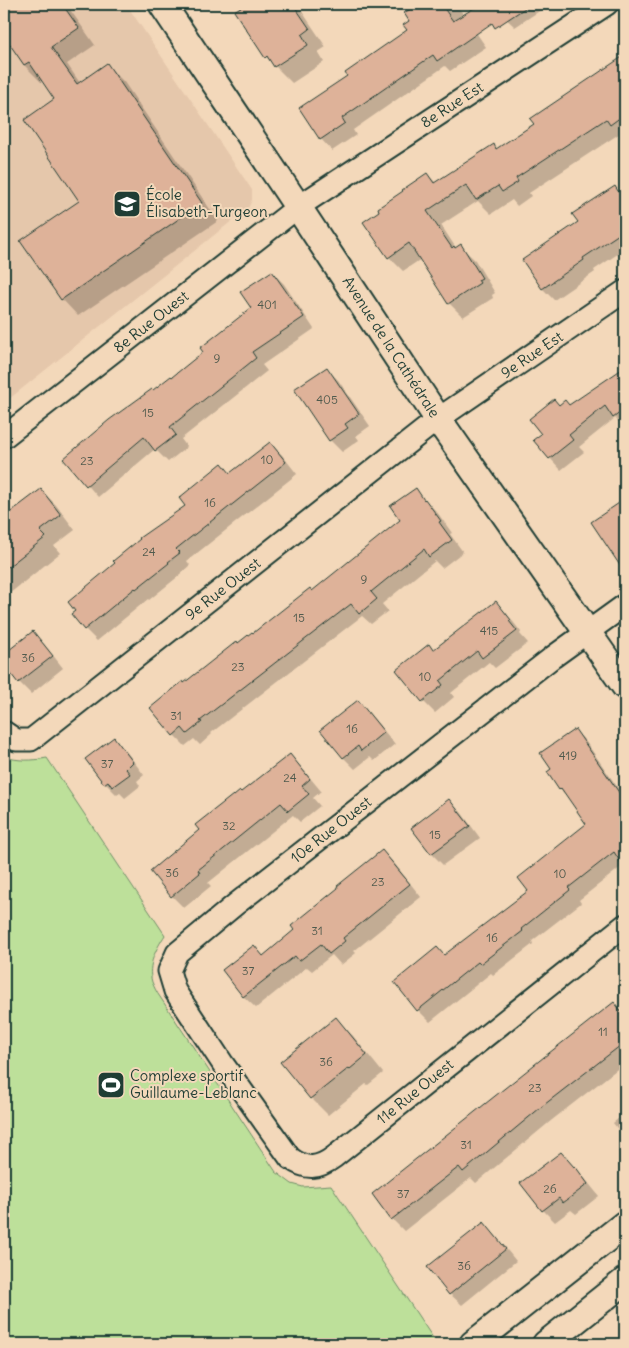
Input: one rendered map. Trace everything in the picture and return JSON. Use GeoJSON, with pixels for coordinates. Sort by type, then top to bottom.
{"type":"FeatureCollection","features":[{"type":"Feature","properties":{"kind":"street","name":"Avenue de la Cathédrale"},"geometry":{"type":"LineString","coordinates":[[162,4],[438,419],[625,686]]}},
{"type":"Feature","properties":{"kind":"street","name":"8e Rue Est"},"geometry":{"type":"LineString","coordinates":[[298,207],[607,4]]}},
{"type":"Feature","properties":{"kind":"street","name":"8e Rue Ouest"},"geometry":{"type":"LineString","coordinates":[[4,437],[298,207]]}},
{"type":"Feature","properties":{"kind":"street","name":"9e Rue Est"},"geometry":{"type":"LineString","coordinates":[[438,419],[625,291]]}},
{"type":"Feature","properties":{"kind":"street","name":"9e Rue Ouest"},"geometry":{"type":"LineString","coordinates":[[4,732],[16,740],[31,740],[438,419]]}},
{"type":"Feature","properties":{"kind":"street","name":"10e Rue Ouest"},"geometry":{"type":"LineString","coordinates":[[223,1064],[175,991],[169,971],[177,953],[252,892],[553,657],[625,605]]}},
{"type":"Feature","properties":{"kind":"street","name":"11e Rue Ouest"},"geometry":{"type":"LineString","coordinates":[[223,1064],[290,1158],[306,1166],[323,1165],[625,925]]}},
{"type":"Feature","properties":{"kind":"street"},"geometry":{"type":"LineString","coordinates":[[473,1344],[625,1224]]}},
{"type":"Feature","properties":{"kind":"street"},"geometry":{"type":"LineString","coordinates":[[546,1344],[625,1281]]}},
{"type":"Feature","properties":{"kind":"shaded area","name":"École Élisabeth-Turgeon"},"geometry":{"type":"Polygon","coordinates":[[[4,4],[126,4],[252,190],[252,200],[248,208],[4,403],[4,4]]]}},
{"type":"Feature","properties":{"kind":"green space","name":"Complexe sportif Guillaume-Leblanc"},"geometry":{"type":"Polygon","coordinates":[[[4,757],[25,760],[47,758],[165,935],[152,963],[152,982],[276,1172],[292,1184],[303,1187],[331,1185],[437,1344],[4,1344],[4,757]]]}},
{"type":"Feature","properties":{"kind":"building"},"geometry":{"type":"Polygon","coordinates":[[[4,4],[62,4],[79,28],[51,47],[77,84],[107,63],[202,203],[61,300],[20,241],[79,201],[24,120],[54,99],[29,62],[24,65],[4,36],[4,4]]]}},
{"type":"Feature","properties":{"kind":"building"},"geometry":{"type":"Polygon","coordinates":[[[246,4],[293,4],[310,29],[302,35],[308,45],[274,67],[267,56],[265,58],[234,11],[246,4]]]}},
{"type":"Feature","properties":{"kind":"building"},"geometry":{"type":"Polygon","coordinates":[[[418,4],[441,4],[453,21],[479,4],[531,4],[495,28],[492,23],[437,61],[433,55],[342,118],[345,123],[320,140],[299,108],[347,76],[345,73],[407,30],[403,25],[409,21],[404,13],[418,4]]]}},
{"type":"Feature","properties":{"kind":"building"},"geometry":{"type":"Polygon","coordinates":[[[625,55],[625,114],[610,125],[606,119],[516,178],[518,182],[502,192],[498,186],[476,200],[466,185],[427,211],[452,248],[461,244],[482,278],[478,280],[480,283],[448,304],[409,243],[388,258],[363,222],[379,211],[378,208],[427,173],[434,183],[494,144],[496,149],[534,124],[530,119],[625,55]]]}},
{"type":"Feature","properties":{"kind":"building"},"geometry":{"type":"Polygon","coordinates":[[[615,186],[625,203],[625,230],[583,258],[584,260],[542,289],[522,260],[578,222],[572,214],[615,186]]]}},
{"type":"Feature","properties":{"kind":"building"},"geometry":{"type":"Polygon","coordinates":[[[272,271],[304,317],[252,352],[256,358],[170,427],[176,435],[155,451],[144,437],[86,486],[63,459],[109,420],[172,377],[203,352],[200,348],[251,308],[240,292],[272,271]]]}},
{"type":"Feature","properties":{"kind":"building"},"geometry":{"type":"Polygon","coordinates":[[[327,367],[359,414],[345,424],[348,428],[329,441],[294,389],[327,367]]]}},
{"type":"Feature","properties":{"kind":"building"},"geometry":{"type":"Polygon","coordinates":[[[625,367],[625,409],[613,418],[605,406],[569,435],[573,440],[549,459],[533,440],[541,434],[529,419],[554,399],[559,405],[565,400],[569,405],[625,367]]]}},
{"type":"Feature","properties":{"kind":"building"},"geometry":{"type":"Polygon","coordinates":[[[270,442],[286,462],[176,549],[180,553],[169,563],[84,630],[71,614],[75,611],[68,602],[115,563],[113,561],[139,538],[185,506],[179,498],[222,463],[230,473],[270,442]]]}},
{"type":"Feature","properties":{"kind":"building"},"geometry":{"type":"Polygon","coordinates":[[[416,488],[441,521],[439,522],[452,540],[429,557],[424,549],[371,592],[377,599],[359,614],[351,604],[200,721],[202,722],[187,734],[182,728],[173,736],[150,708],[237,641],[238,643],[253,633],[310,588],[312,591],[400,520],[390,506],[416,488]]]}},
{"type":"Feature","properties":{"kind":"building"},"geometry":{"type":"Polygon","coordinates":[[[41,489],[61,515],[40,531],[46,537],[4,570],[4,517],[41,489]]]}},
{"type":"Feature","properties":{"kind":"building"},"geometry":{"type":"Polygon","coordinates":[[[625,499],[625,573],[591,522],[625,499]]]}},
{"type":"Feature","properties":{"kind":"building"},"geometry":{"type":"Polygon","coordinates":[[[496,601],[517,631],[482,658],[477,651],[440,681],[443,685],[422,702],[396,670],[429,644],[433,650],[496,601]]]}},
{"type":"Feature","properties":{"kind":"building"},"geometry":{"type":"Polygon","coordinates":[[[33,631],[53,656],[18,683],[4,665],[4,654],[33,631]]]}},
{"type":"Feature","properties":{"kind":"building"},"geometry":{"type":"Polygon","coordinates":[[[358,700],[384,732],[361,751],[358,746],[343,758],[320,730],[358,700]]]}},
{"type":"Feature","properties":{"kind":"building"},"geometry":{"type":"Polygon","coordinates":[[[575,729],[625,801],[625,869],[614,852],[568,888],[570,890],[521,929],[523,931],[480,964],[478,962],[417,1011],[394,982],[437,947],[444,955],[528,891],[518,878],[586,824],[561,788],[559,790],[547,772],[551,769],[540,753],[575,729]]]}},
{"type":"Feature","properties":{"kind":"building"},"geometry":{"type":"Polygon","coordinates":[[[114,737],[133,762],[126,769],[130,774],[112,787],[108,781],[104,784],[85,759],[114,737]]]}},
{"type":"Feature","properties":{"kind":"building"},"geometry":{"type":"Polygon","coordinates":[[[290,754],[310,779],[302,786],[309,794],[288,811],[281,803],[198,870],[200,873],[171,897],[150,871],[199,830],[195,825],[290,754]]]}},
{"type":"Feature","properties":{"kind":"building"},"geometry":{"type":"Polygon","coordinates":[[[449,799],[470,826],[431,854],[411,828],[449,799]]]}},
{"type":"Feature","properties":{"kind":"building"},"geometry":{"type":"Polygon","coordinates":[[[382,850],[410,884],[343,938],[345,941],[329,954],[321,944],[299,961],[295,956],[243,997],[222,970],[254,945],[263,956],[294,930],[291,926],[382,850]]]}},
{"type":"Feature","properties":{"kind":"building"},"geometry":{"type":"Polygon","coordinates":[[[614,1002],[625,1016],[625,1042],[540,1108],[463,1172],[459,1167],[391,1220],[372,1194],[614,1002]]]}},
{"type":"Feature","properties":{"kind":"building"},"geometry":{"type":"Polygon","coordinates":[[[336,1017],[367,1055],[310,1099],[280,1062],[336,1017]]]}},
{"type":"Feature","properties":{"kind":"building"},"geometry":{"type":"Polygon","coordinates":[[[561,1152],[575,1166],[588,1184],[563,1203],[559,1198],[542,1211],[520,1183],[561,1152]]]}},
{"type":"Feature","properties":{"kind":"building"},"geometry":{"type":"Polygon","coordinates":[[[484,1222],[506,1249],[449,1295],[427,1267],[484,1222]]]}},
{"type":"Feature","properties":{"kind":"place","name":"École Élisabeth-Turgeon"},"geometry":{"type":"Point","coordinates":[127,204]}},
{"type":"Feature","properties":{"kind":"place","name":"Complexe sportif Guillaume-Leblanc"},"geometry":{"type":"Point","coordinates":[111,1085]}}]}
